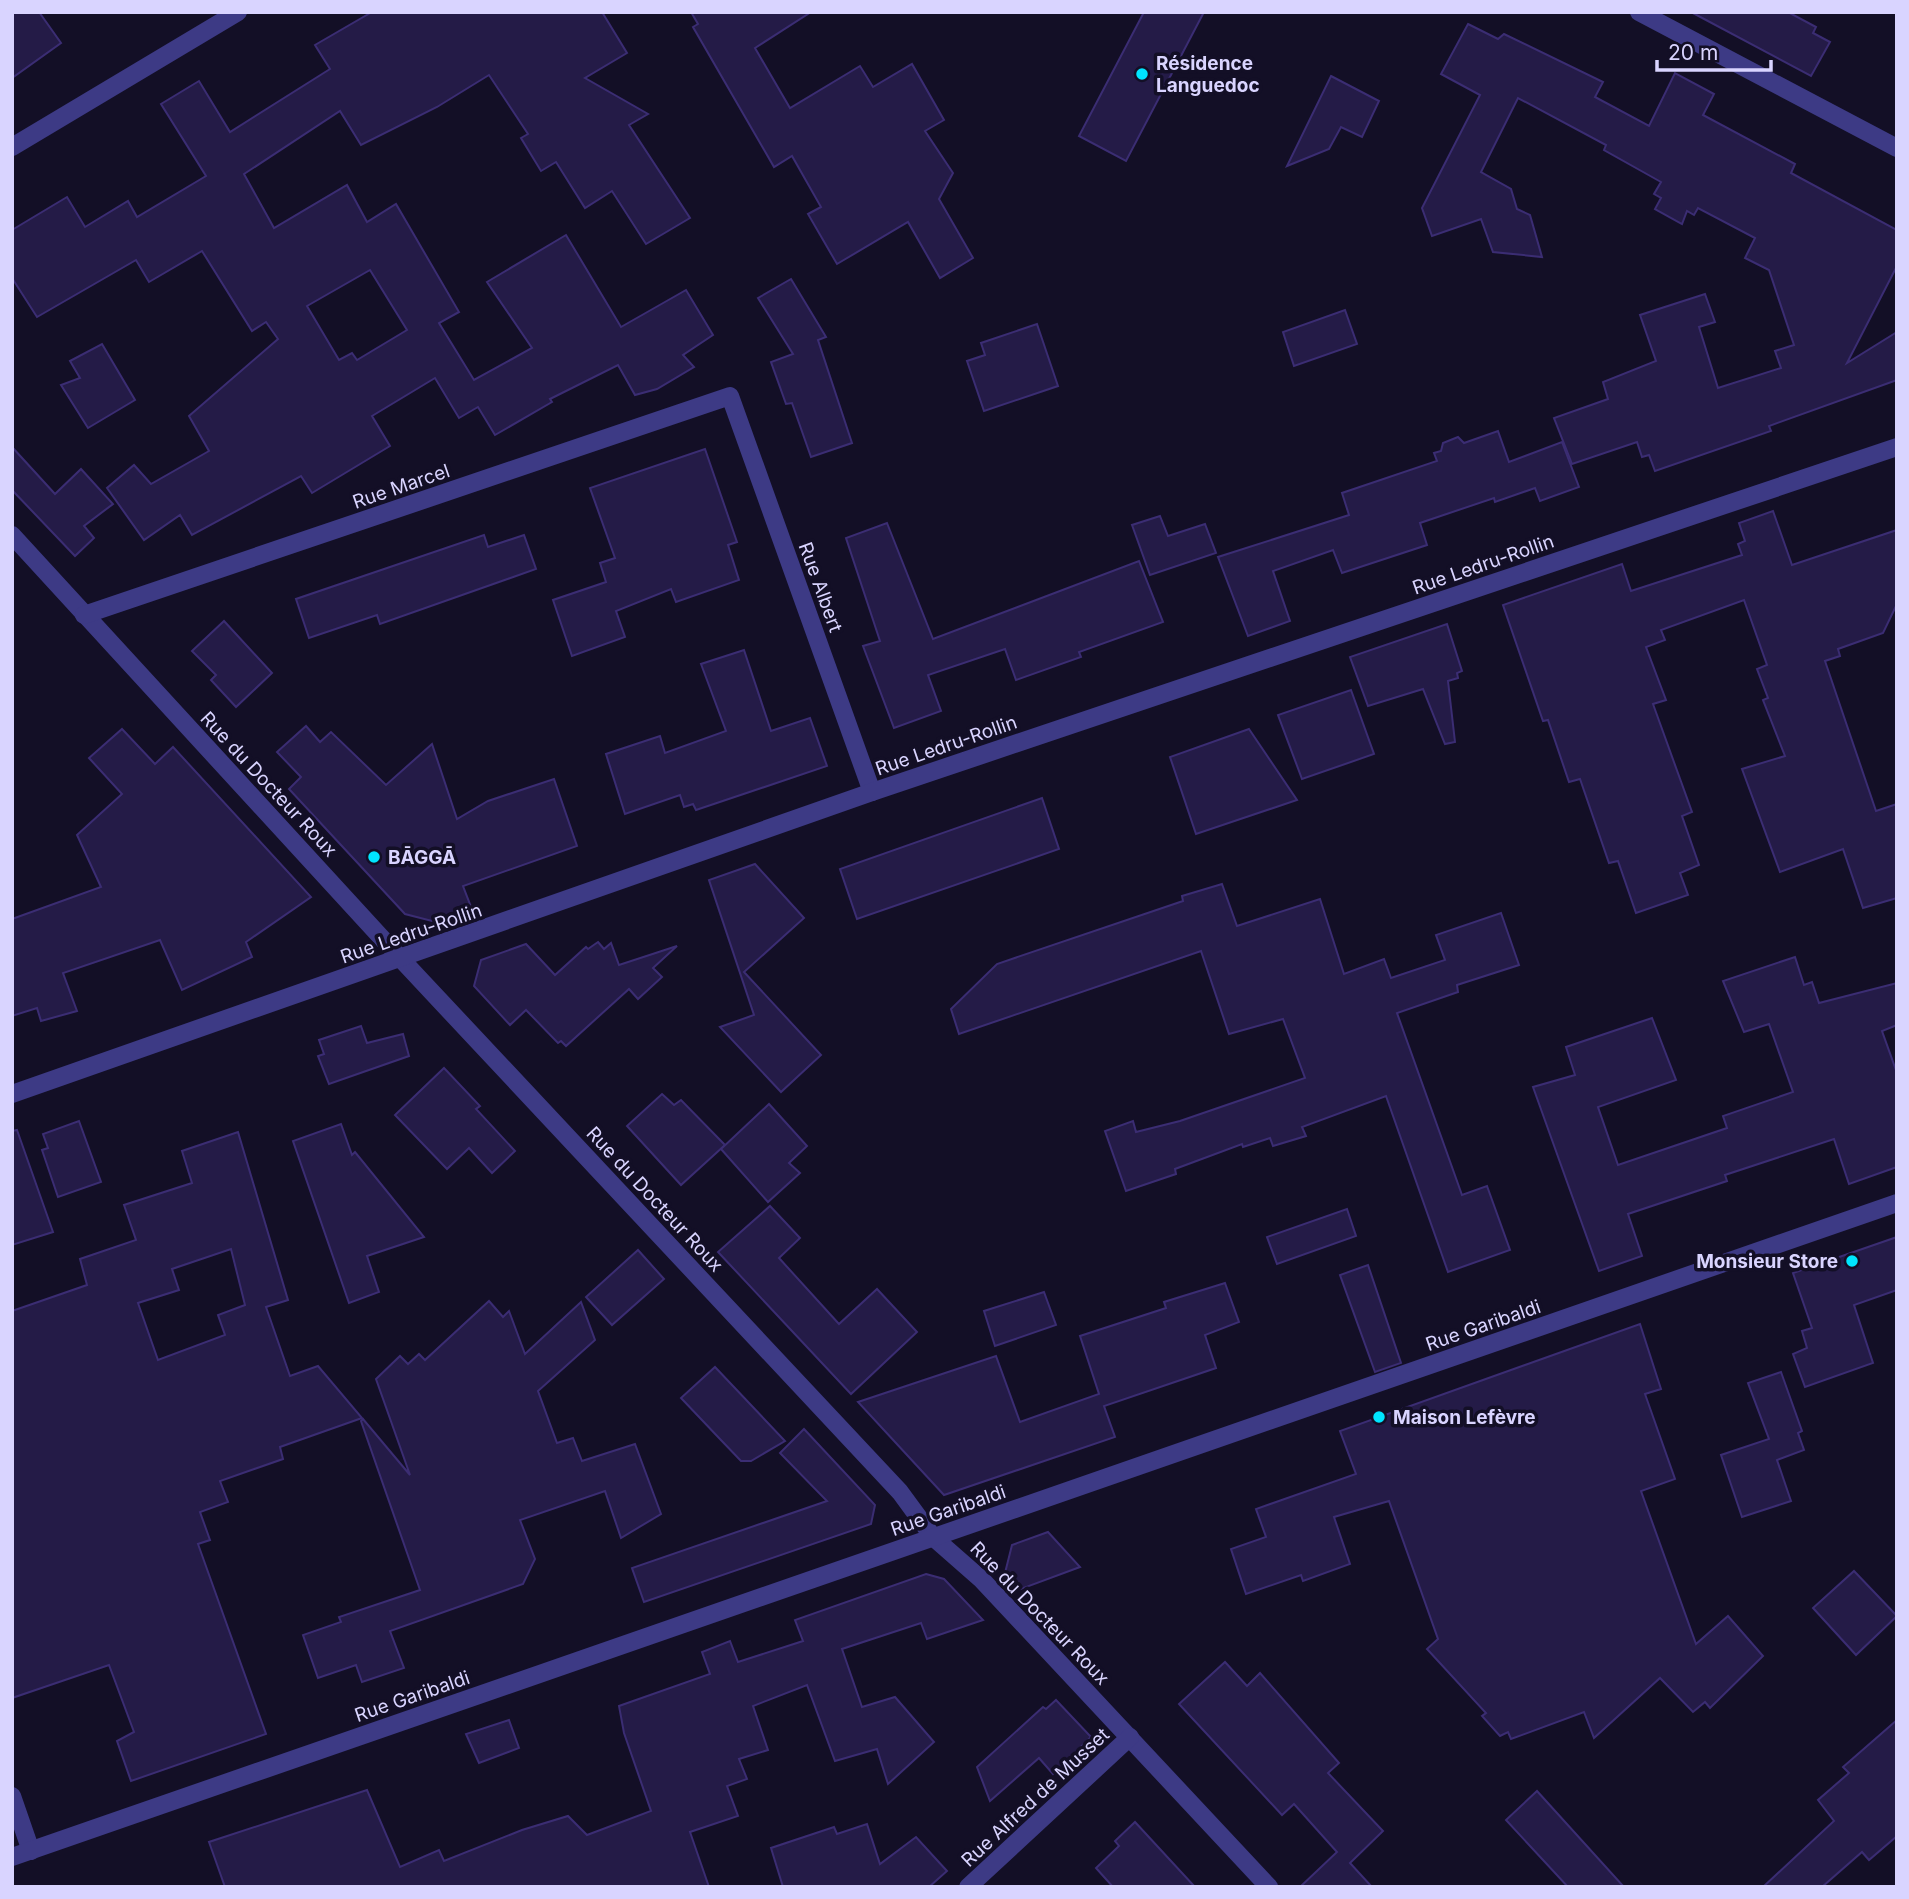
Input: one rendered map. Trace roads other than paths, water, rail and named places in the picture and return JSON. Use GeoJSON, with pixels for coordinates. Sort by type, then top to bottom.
{"type":"FeatureCollection","features":[{"type":"Feature","properties":{"kind":"street"},"geometry":{"type":"LineString","coordinates":[[12,148],[238,12]]}},
{"type":"Feature","properties":{"kind":"street"},"geometry":{"type":"LineString","coordinates":[[1639,12],[1897,148]]}},
{"type":"Feature","properties":{"kind":"street","name":"Rue Marcel"},"geometry":{"type":"LineString","coordinates":[[84,615],[730,396]]}},
{"type":"Feature","properties":{"kind":"street","name":"Rue Albert"},"geometry":{"type":"LineString","coordinates":[[730,396],[872,792]]}},
{"type":"Feature","properties":{"kind":"street","name":"Rue Ledru-Rollin"},"geometry":{"type":"LineString","coordinates":[[12,1094],[872,792],[1897,447]]}},
{"type":"Feature","properties":{"kind":"street","name":"Rue du Docteur Roux"},"geometry":{"type":"LineString","coordinates":[[12,535],[401,959],[891,1481],[933,1537],[982,1580],[1269,1887]]}},
{"type":"Feature","properties":{"kind":"street","name":"Rue Garibaldi"},"geometry":{"type":"LineString","coordinates":[[12,1857],[1897,1203]]}},
{"type":"Feature","properties":{"kind":"street","name":"Rue Alfred de Musset"},"geometry":{"type":"LineString","coordinates":[[968,1887],[1130,1737]]}},
{"type":"Feature","properties":{"kind":"street"},"geometry":{"type":"LineString","coordinates":[[12,1796],[31,1851]]}},
{"type":"Feature","properties":{"kind":"place","name":"Résidence Languedoc"},"geometry":{"type":"Point","coordinates":[1142,74]}},
{"type":"Feature","properties":{"kind":"place","name":"BĀGGĀ"},"geometry":{"type":"Point","coordinates":[374,857]}},
{"type":"Feature","properties":{"kind":"place","name":"Monsieur Store"},"geometry":{"type":"Point","coordinates":[1852,1261]}},
{"type":"Feature","properties":{"kind":"place","name":"Maison Lefèvre"},"geometry":{"type":"Point","coordinates":[1379,1417]}}]}
